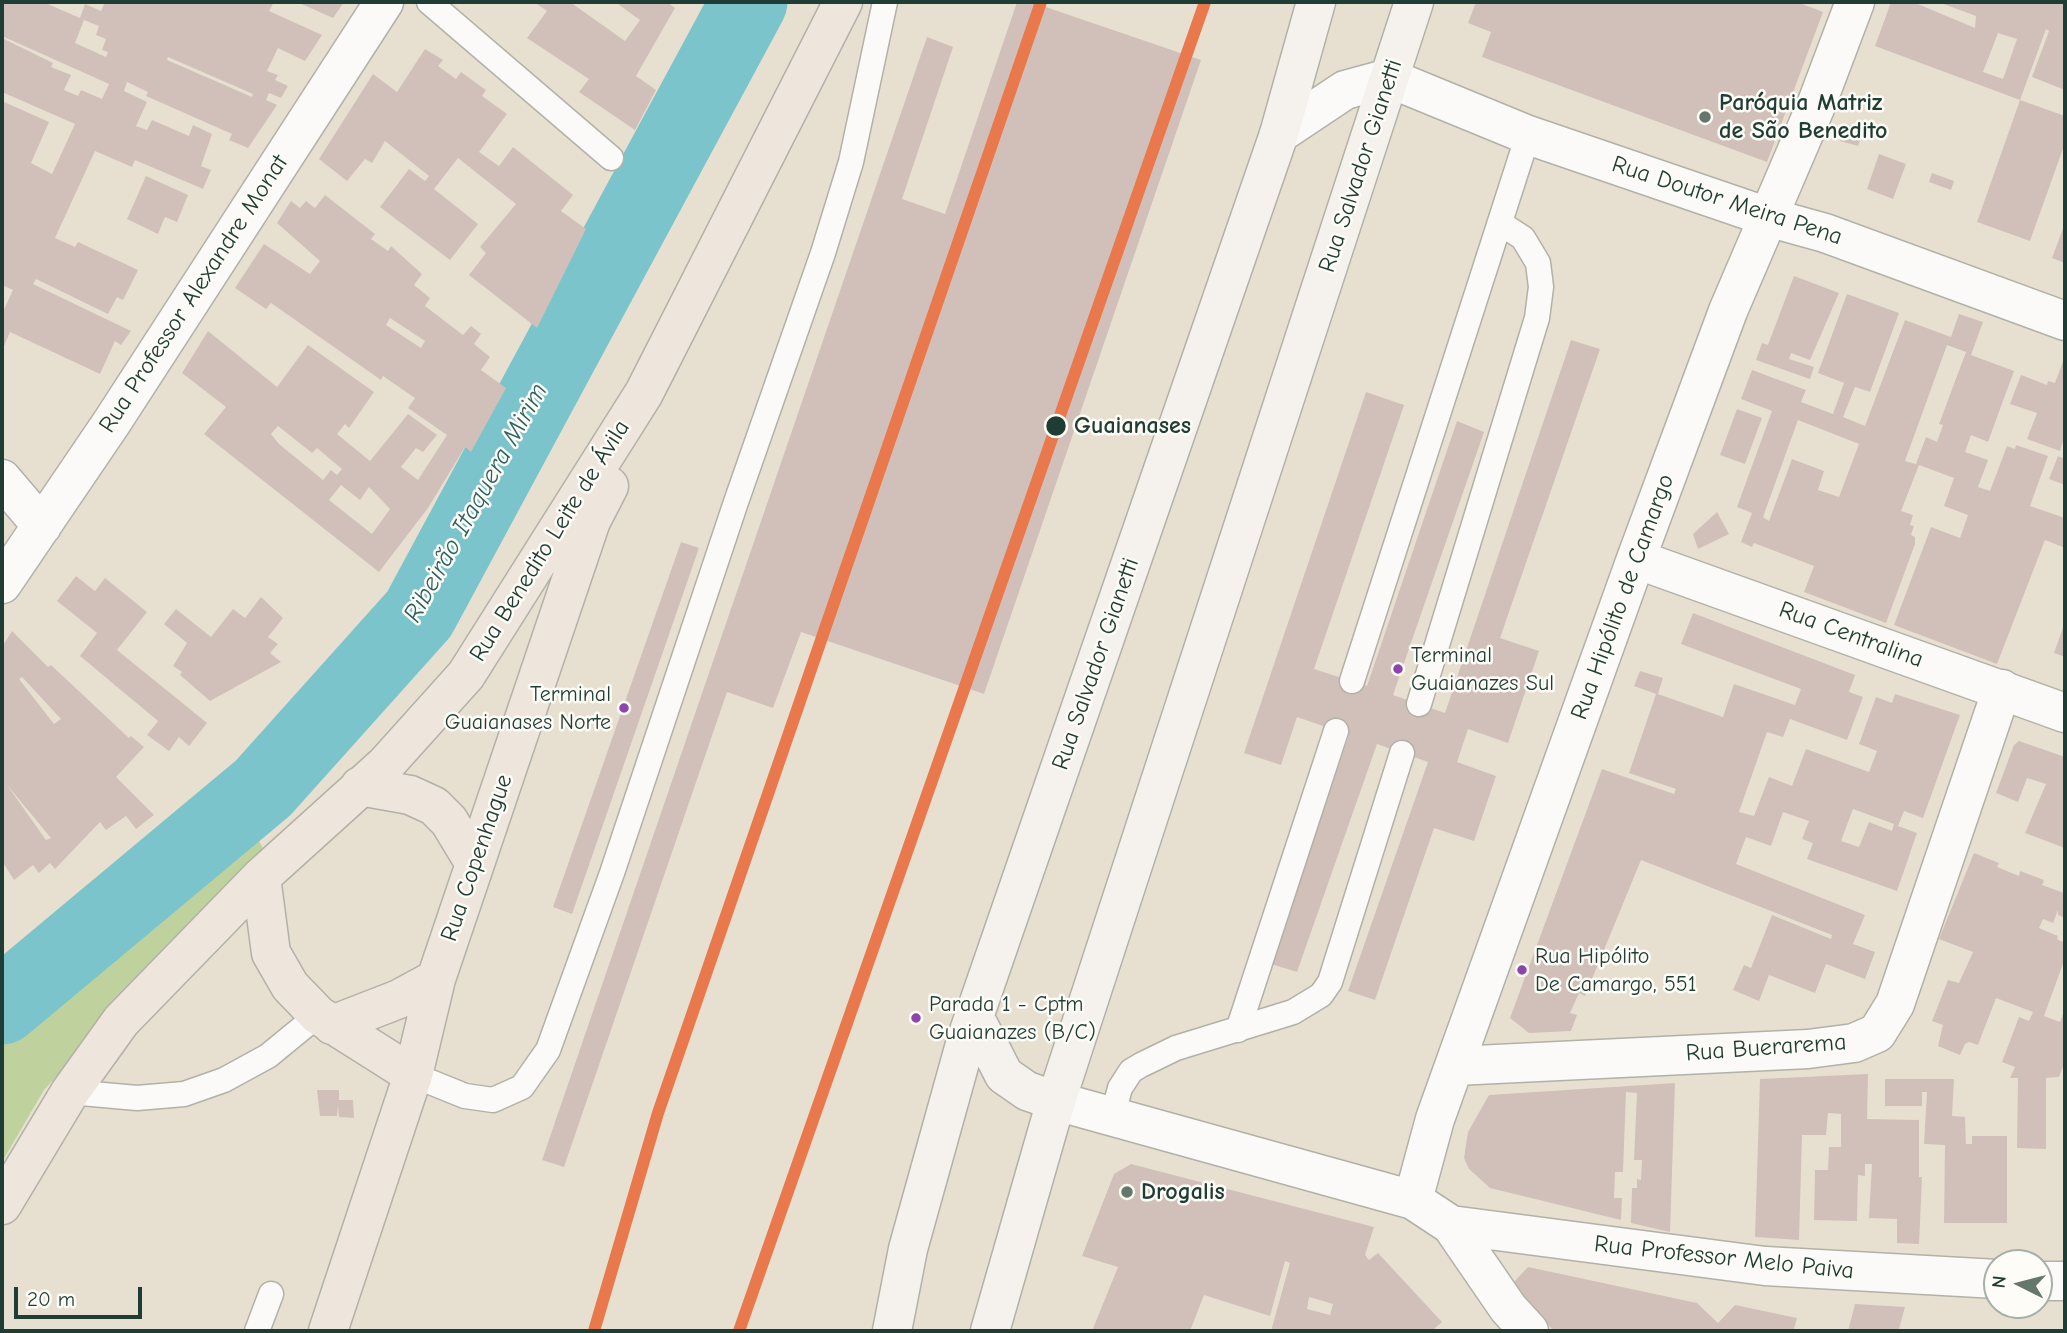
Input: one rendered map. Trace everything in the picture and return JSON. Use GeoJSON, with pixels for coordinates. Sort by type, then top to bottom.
{"type":"FeatureCollection","features":[{"type":"Feature","properties":{"kind":"main road","name":"Rua Benedito Leite de Ávila"},"geometry":{"type":"LineString","coordinates":[[2,1205],[71,1092],[121,1021],[261,877],[421,728],[466,675],[644,393],[843,2]]}},
{"type":"Feature","properties":{"kind":"main road","name":"Rua Salvador Gianetti"},"geometry":{"type":"LineString","coordinates":[[892,1331],[908,1249],[974,1016],[1279,134],[1316,2]]}},
{"type":"Feature","properties":{"kind":"main road","name":"Rua Salvador Gianetti"},"geometry":{"type":"LineString","coordinates":[[990,1331],[1056,1101],[1414,2]]}},
{"type":"Feature","properties":{"kind":"main road","name":"Rua Copenhague"},"geometry":{"type":"LineString","coordinates":[[328,1331],[413,1075],[436,979],[591,520],[634,438],[644,393]]}},
{"type":"Feature","properties":{"kind":"main road"},"geometry":{"type":"LineString","coordinates":[[360,786],[410,794],[434,806],[449,821],[475,864]]}},
{"type":"Feature","properties":{"kind":"main road"},"geometry":{"type":"LineString","coordinates":[[261,877],[271,953],[290,986],[325,1020],[413,1075]]}},
{"type":"Feature","properties":{"kind":"main road"},"geometry":{"type":"LineString","coordinates":[[325,1020],[399,999],[436,979]]}},
{"type":"Feature","properties":{"kind":"main road"},"geometry":{"type":"LineString","coordinates":[[974,1016],[1004,1074],[1027,1091],[1056,1101]]}},
{"type":"Feature","properties":{"kind":"street","name":"Rua Professor Alexandre Monat"},"geometry":{"type":"LineString","coordinates":[[2,584],[43,526],[384,2]]}},
{"type":"Feature","properties":{"kind":"street","name":"Rua Hipólito de Camargo"},"geometry":{"type":"LineString","coordinates":[[1413,1200],[1435,1119],[1636,559],[1728,311],[1770,218],[1855,2]]}},
{"type":"Feature","properties":{"kind":"street"},"geometry":{"type":"LineString","coordinates":[[1279,134],[1345,90],[1389,78]]}},
{"type":"Feature","properties":{"kind":"street","name":"Rua Doutor Meira Pena"},"geometry":{"type":"LineString","coordinates":[[1389,78],[1528,135],[1770,218],[1825,233],[2065,321]]}},
{"type":"Feature","properties":{"kind":"street"},"geometry":{"type":"LineString","coordinates":[[2,479],[43,526]]}},
{"type":"Feature","properties":{"kind":"street","name":"Rua Centralina"},"geometry":{"type":"LineString","coordinates":[[1636,559],[2065,713]]}},
{"type":"Feature","properties":{"kind":"street","name":"Rua Buerarema"},"geometry":{"type":"LineString","coordinates":[[1455,1066],[1808,1049],[1854,1043],[1877,1032],[1895,1004],[2002,689]]}},
{"type":"Feature","properties":{"kind":"street"},"geometry":{"type":"LineString","coordinates":[[1056,1101],[1413,1200],[1451,1225],[1508,1308],[1529,1331]]}},
{"type":"Feature","properties":{"kind":"street","name":"Rua Professor Melo Paiva"},"geometry":{"type":"LineString","coordinates":[[1451,1225],[1765,1266],[1983,1278]]}},
{"type":"Feature","properties":{"kind":"lane"},"geometry":{"type":"LineString","coordinates":[[429,2],[611,158]]}},
{"type":"Feature","properties":{"kind":"lane"},"geometry":{"type":"LineString","coordinates":[[413,1075],[465,1096],[493,1100],[522,1087],[548,1050],[617,860],[736,502],[823,253],[851,162],[885,2]]}},
{"type":"Feature","properties":{"kind":"lane"},"geometry":{"type":"LineString","coordinates":[[1352,681],[1528,135]]}},
{"type":"Feature","properties":{"kind":"lane"},"geometry":{"type":"LineString","coordinates":[[1419,704],[1537,318],[1541,287],[1538,263],[1523,238],[1500,223]]}},
{"type":"Feature","properties":{"kind":"lane"},"geometry":{"type":"LineString","coordinates":[[1238,1030],[1336,730]]}},
{"type":"Feature","properties":{"kind":"lane"},"geometry":{"type":"LineString","coordinates":[[1112,1118],[1119,1088],[1131,1071],[1176,1048],[1238,1030],[1309,1004],[1330,982],[1402,753]]}},
{"type":"Feature","properties":{"kind":"lane"},"geometry":{"type":"LineString","coordinates":[[71,1092],[137,1097],[184,1094],[225,1080],[325,1020]]}},
{"type":"Feature","properties":{"kind":"lane"},"geometry":{"type":"LineString","coordinates":[[257,1331],[271,1294]]}},
{"type":"Feature","properties":{"kind":"green space"},"geometry":{"type":"Polygon","coordinates":[[[255,834],[264,850],[44,1090],[2,1162],[2,1035],[255,834]]]}},
{"type":"Feature","properties":{"kind":"building"},"geometry":{"type":"Polygon","coordinates":[[[2,2],[43,2],[80,18],[85,4],[101,11],[105,2],[274,2],[269,11],[322,35],[305,61],[278,48],[267,71],[278,75],[275,80],[288,86],[281,98],[269,93],[266,100],[277,105],[248,148],[229,140],[232,134],[146,96],[148,92],[127,82],[124,91],[147,102],[136,126],[147,130],[152,120],[189,136],[193,125],[212,134],[201,166],[211,170],[203,189],[135,160],[132,167],[95,151],[55,238],[75,247],[78,242],[138,270],[123,300],[117,297],[108,314],[36,279],[33,284],[131,331],[121,345],[115,341],[100,374],[10,332],[2,351],[2,314],[13,290],[2,285],[2,101],[49,122],[31,163],[52,174],[75,124],[2,92],[4,39],[53,63],[51,67],[71,75],[64,90],[78,96],[81,90],[102,99],[109,84],[2,36],[2,2]],[[84,20],[75,43],[106,57],[108,52],[102,50],[106,39],[96,35],[99,26],[84,20]],[[168,57],[167,60],[252,97],[253,94],[168,57]]]}},
{"type":"Feature","properties":{"kind":"building"},"geometry":{"type":"Polygon","coordinates":[[[297,2],[344,2],[333,18],[297,2]]]}},
{"type":"Feature","properties":{"kind":"building"},"geometry":{"type":"Polygon","coordinates":[[[534,2],[570,2],[625,41],[640,20],[615,2],[667,2],[675,8],[636,76],[656,90],[635,130],[579,92],[589,79],[527,38],[547,11],[534,2]]]}},
{"type":"Feature","properties":{"kind":"building","name":"Guaianases"},"geometry":{"type":"Polygon","coordinates":[[[1017,2],[1031,2],[1201,60],[984,694],[801,632],[773,708],[727,692],[564,1167],[542,1160],[927,37],[953,47],[902,199],[945,214],[1017,2]]]}},
{"type":"Feature","properties":{"kind":"building","name":"Paróquia Matriz de São Benedito"},"geometry":{"type":"Polygon","coordinates":[[[1476,2],[1797,2],[1823,12],[1767,162],[1482,57],[1491,32],[1468,23],[1476,2]]]}},
{"type":"Feature","properties":{"kind":"building"},"geometry":{"type":"Polygon","coordinates":[[[1891,2],[1913,2],[1975,28],[1976,16],[1938,2],[2065,2],[2065,90],[2032,77],[2049,31],[2046,29],[2020,100],[1875,46],[1891,2]],[[1998,33],[1983,72],[2003,79],[2017,39],[1998,33]]]}},
{"type":"Feature","properties":{"kind":"building"},"geometry":{"type":"Polygon","coordinates":[[[425,49],[443,60],[438,66],[456,79],[461,72],[486,90],[482,96],[507,114],[479,152],[499,166],[513,147],[573,195],[561,211],[586,229],[537,328],[469,275],[486,253],[480,247],[516,204],[458,158],[434,189],[478,224],[450,260],[380,207],[409,169],[425,181],[429,176],[385,141],[372,163],[365,159],[347,181],[319,159],[373,74],[397,92],[425,49]]]}},
{"type":"Feature","properties":{"kind":"building"},"geometry":{"type":"Polygon","coordinates":[[[2020,100],[2065,116],[2065,143],[2030,241],[1977,222],[2020,100]]]}},
{"type":"Feature","properties":{"kind":"building"},"geometry":{"type":"Polygon","coordinates":[[[1847,124],[1864,130],[1858,146],[1840,141],[1847,124]]]}},
{"type":"Feature","properties":{"kind":"building"},"geometry":{"type":"Polygon","coordinates":[[[1879,154],[1906,164],[1893,199],[1867,189],[1879,154]]]}},
{"type":"Feature","properties":{"kind":"building"},"geometry":{"type":"Polygon","coordinates":[[[1932,173],[1954,181],[1951,190],[1929,182],[1932,173]]]}},
{"type":"Feature","properties":{"kind":"building"},"geometry":{"type":"Polygon","coordinates":[[[146,176],[188,195],[177,222],[165,217],[158,234],[127,219],[146,176]]]}},
{"type":"Feature","properties":{"kind":"building"},"geometry":{"type":"Polygon","coordinates":[[[325,195],[375,234],[371,239],[388,251],[391,246],[422,274],[414,285],[430,298],[425,306],[463,335],[471,326],[481,334],[474,344],[490,357],[481,370],[506,388],[471,452],[465,447],[428,508],[379,572],[204,434],[226,407],[182,373],[208,331],[277,387],[308,345],[374,392],[349,428],[345,424],[337,434],[370,461],[408,414],[437,435],[423,452],[416,448],[401,467],[418,480],[447,435],[408,408],[415,398],[383,376],[381,380],[271,303],[266,309],[235,288],[264,244],[310,274],[320,261],[277,223],[291,201],[300,208],[306,201],[315,208],[325,195]],[[390,318],[386,325],[421,348],[425,341],[390,318]],[[278,426],[271,434],[279,444],[323,480],[331,470],[337,475],[342,469],[317,448],[312,453],[278,426]],[[341,485],[329,500],[372,534],[390,509],[369,487],[360,500],[341,485]]]}},
{"type":"Feature","properties":{"kind":"building"},"geometry":{"type":"Polygon","coordinates":[[[2065,223],[2065,263],[2052,258],[2065,223]]]}},
{"type":"Feature","properties":{"kind":"building"},"geometry":{"type":"Polygon","coordinates":[[[1794,276],[1839,293],[1810,360],[1791,353],[1789,359],[1814,367],[1810,379],[1756,360],[1762,343],[1768,345],[1794,276]]]}},
{"type":"Feature","properties":{"kind":"building"},"geometry":{"type":"Polygon","coordinates":[[[1847,294],[1899,313],[1870,392],[1855,387],[1843,417],[1865,426],[1905,320],[1951,337],[1959,314],[1983,322],[1971,355],[2014,371],[1988,442],[1971,435],[1965,452],[1988,460],[1978,487],[1990,491],[2007,446],[2015,449],[2016,445],[2048,456],[2030,506],[2065,518],[2065,548],[2045,540],[1997,664],[1894,625],[1931,527],[1960,538],[1968,515],[1944,506],[1954,478],[1919,465],[1901,511],[1913,515],[1910,525],[1914,526],[1911,535],[1915,537],[1915,544],[1886,623],[1804,592],[1814,566],[1754,543],[1752,547],[1741,542],[1752,513],[1737,507],[1772,411],[1741,399],[1752,370],[1806,390],[1801,402],[1833,414],[1844,383],[1818,373],[1847,294]],[[1947,345],[1905,461],[1916,464],[1926,437],[1937,442],[1943,425],[1939,424],[1966,352],[1947,345]],[[1798,420],[1763,517],[1769,521],[1792,459],[1824,471],[1818,490],[1839,497],[1859,444],[1798,420]]]}},
{"type":"Feature","properties":{"kind":"building"},"geometry":{"type":"Polygon","coordinates":[[[1571,340],[1600,349],[1500,638],[1539,651],[1508,743],[1468,729],[1457,762],[1496,776],[1474,841],[1434,828],[1375,1000],[1348,991],[1428,762],[1377,744],[1297,972],[1271,964],[1349,735],[1297,717],[1281,765],[1244,753],[1366,392],[1404,405],[1314,669],[1367,686],[1457,421],[1484,432],[1393,695],[1445,713],[1571,340]]]}},
{"type":"Feature","properties":{"kind":"building"},"geometry":{"type":"Polygon","coordinates":[[[2065,356],[2065,435],[2060,451],[2027,439],[2037,413],[2010,404],[2021,375],[2047,385],[2048,381],[2055,383],[2065,356]]]}},
{"type":"Feature","properties":{"kind":"building"},"geometry":{"type":"Polygon","coordinates":[[[1737,409],[1762,418],[1745,464],[1720,455],[1737,409]]]}},
{"type":"Feature","properties":{"kind":"building"},"geometry":{"type":"Polygon","coordinates":[[[2058,456],[2065,459],[2065,485],[2049,479],[2058,456]]]}},
{"type":"Feature","properties":{"kind":"building"},"geometry":{"type":"Polygon","coordinates":[[[1717,512],[1729,534],[1698,549],[1693,534],[1717,512]]]}},
{"type":"Feature","properties":{"kind":"building"},"geometry":{"type":"Polygon","coordinates":[[[681,542],[699,548],[572,914],[553,907],[681,542]]]}},
{"type":"Feature","properties":{"kind":"building"},"geometry":{"type":"Polygon","coordinates":[[[76,576],[95,591],[105,578],[147,612],[117,650],[207,723],[189,746],[179,737],[169,751],[147,735],[158,721],[80,656],[97,633],[57,601],[76,576]]]}},
{"type":"Feature","properties":{"kind":"building"},"geometry":{"type":"Polygon","coordinates":[[[261,597],[283,618],[268,637],[278,644],[270,653],[281,662],[210,701],[173,666],[187,643],[164,624],[176,609],[211,637],[233,609],[245,618],[261,597]]]}},
{"type":"Feature","properties":{"kind":"building"},"geometry":{"type":"Polygon","coordinates":[[[1693,613],[1855,675],[1849,692],[1863,697],[1847,740],[1790,719],[1783,737],[1767,732],[1739,812],[1754,816],[1769,777],[1792,786],[1806,749],[1869,772],[1877,751],[1859,744],[1876,697],[1892,703],[1895,694],[1960,715],[1923,818],[1904,811],[1898,826],[1917,833],[1897,891],[1807,859],[1813,843],[1802,839],[1809,821],[1783,812],[1771,846],[1746,837],[1736,864],[1865,915],[1853,944],[1875,952],[1865,979],[1826,964],[1815,993],[1769,975],[1759,1001],[1733,990],[1744,965],[1751,968],[1772,915],[1831,939],[1832,935],[1641,860],[1585,996],[1579,993],[1570,1013],[1577,1015],[1571,1031],[1529,1033],[1510,1018],[1602,769],[1674,794],[1676,789],[1629,773],[1656,694],[1634,686],[1640,671],[1663,678],[1658,694],[1723,717],[1734,684],[1795,705],[1801,689],[1681,644],[1693,613]],[[1853,809],[1841,841],[1859,847],[1869,822],[1892,831],[1894,824],[1853,809]]]}},
{"type":"Feature","properties":{"kind":"building"},"geometry":{"type":"Polygon","coordinates":[[[2065,622],[2065,657],[2054,653],[2065,622]]]}},
{"type":"Feature","properties":{"kind":"building"},"geometry":{"type":"Polygon","coordinates":[[[12,631],[48,667],[51,665],[129,738],[131,736],[144,747],[116,777],[154,815],[136,829],[126,816],[106,830],[100,822],[55,869],[50,863],[39,873],[33,865],[14,880],[2,861],[2,647],[12,631]],[[22,677],[19,679],[54,724],[61,719],[22,677]],[[7,785],[46,840],[51,838],[7,785]]]}},
{"type":"Feature","properties":{"kind":"building"},"geometry":{"type":"Polygon","coordinates":[[[2019,741],[2065,757],[2065,848],[2025,833],[2046,784],[2027,778],[2018,802],[1996,793],[2014,745],[2019,741]]]}},
{"type":"Feature","properties":{"kind":"building"},"geometry":{"type":"Polygon","coordinates":[[[1974,853],[1999,863],[1997,867],[2019,876],[2020,871],[2044,880],[2042,885],[2064,893],[2065,918],[2058,915],[2058,910],[2053,923],[2043,919],[2039,928],[2058,936],[2057,939],[2065,943],[2065,958],[2044,1016],[2060,1022],[2065,1008],[2065,1061],[2059,1077],[2046,1078],[2046,1149],[2017,1148],[2018,1078],[2010,1078],[2015,1067],[2002,1062],[2019,1017],[2029,1021],[2033,1012],[1996,998],[1978,1045],[1969,1042],[1965,1044],[1960,1055],[1938,1046],[1943,1025],[1932,1021],[1948,980],[1959,983],[1973,952],[1939,939],[1974,853]]]}},
{"type":"Feature","properties":{"kind":"building"},"geometry":{"type":"Polygon","coordinates":[[[1868,1074],[1867,1119],[1919,1120],[1919,1177],[1922,1177],[1919,1244],[1897,1243],[1897,1219],[1869,1218],[1872,1164],[1865,1164],[1865,1176],[1858,1175],[1857,1221],[1814,1220],[1815,1170],[1828,1170],[1829,1147],[1841,1147],[1841,1114],[1828,1113],[1826,1135],[1802,1135],[1799,1240],[1755,1237],[1760,1079],[1868,1074]]]}},
{"type":"Feature","properties":{"kind":"building"},"geometry":{"type":"Polygon","coordinates":[[[1885,1079],[1954,1079],[1952,1116],[1965,1117],[1966,1144],[1972,1144],[1972,1136],[2007,1136],[2007,1223],[1944,1223],[1945,1145],[1924,1144],[1927,1092],[1922,1092],[1922,1106],[1885,1106],[1885,1079]]]}},
{"type":"Feature","properties":{"kind":"building"},"geometry":{"type":"Polygon","coordinates":[[[1675,1083],[1670,1232],[1631,1223],[1632,1188],[1637,1188],[1637,1179],[1641,1180],[1642,1160],[1634,1160],[1637,1093],[1626,1092],[1623,1172],[1615,1172],[1614,1198],[1622,1198],[1621,1220],[1490,1188],[1469,1169],[1464,1158],[1468,1132],[1489,1095],[1675,1083]]]}},
{"type":"Feature","properties":{"kind":"building"},"geometry":{"type":"Polygon","coordinates":[[[317,1090],[339,1090],[339,1100],[353,1100],[354,1118],[339,1117],[338,1106],[337,1116],[320,1116],[317,1090]]]}},
{"type":"Feature","properties":{"kind":"building"},"geometry":{"type":"Polygon","coordinates":[[[1131,1164],[1374,1227],[1365,1255],[1369,1260],[1378,1253],[1442,1322],[1432,1331],[1271,1331],[1290,1263],[1285,1261],[1270,1316],[1204,1295],[1190,1331],[1092,1331],[1118,1267],[1082,1256],[1114,1174],[1131,1164]],[[1309,1297],[1307,1309],[1330,1315],[1333,1304],[1309,1297]]]}},
{"type":"Feature","properties":{"kind":"building"},"geometry":{"type":"Polygon","coordinates":[[[1528,1267],[1697,1303],[1718,1323],[1735,1305],[1797,1318],[1794,1329],[1800,1331],[1554,1331],[1511,1285],[1528,1267]]]}},
{"type":"Feature","properties":{"kind":"building"},"geometry":{"type":"Polygon","coordinates":[[[1855,1304],[1905,1307],[1899,1329],[1906,1331],[1848,1331],[1855,1304]]]}},
{"type":"Feature","properties":{"kind":"waterway","name":"Ribeirão Itaquera Mirim"},"geometry":{"type":"LineString","coordinates":[[2,1006],[263,788],[419,614],[749,2]]}},
{"type":"Feature","properties":{"kind":"transit line"},"geometry":{"type":"LineString","coordinates":[[594,1331],[658,1113],[1041,2]]}},
{"type":"Feature","properties":{"kind":"transit line"},"geometry":{"type":"LineString","coordinates":[[739,1331],[1205,2]]}},
{"type":"Feature","properties":{"kind":"place","name":"Paróquia Matriz de São Benedito"},"geometry":{"type":"Point","coordinates":[1705,117]}},
{"type":"Feature","properties":{"kind":"place","name":"Guaianases"},"geometry":{"type":"Point","coordinates":[1056,426]}},
{"type":"Feature","properties":{"kind":"place","name":"Terminal Guaianazes Sul"},"geometry":{"type":"Point","coordinates":[1398,669]}},
{"type":"Feature","properties":{"kind":"place","name":"Terminal Guaianases Norte"},"geometry":{"type":"Point","coordinates":[624,708]}},
{"type":"Feature","properties":{"kind":"place","name":"Rua Hipólito De Camargo, 551"},"geometry":{"type":"Point","coordinates":[1522,970]}},
{"type":"Feature","properties":{"kind":"place","name":"Parada 1 - Cptm Guaianazes (B/C)"},"geometry":{"type":"Point","coordinates":[916,1018]}},
{"type":"Feature","properties":{"kind":"place","name":"Drogalis"},"geometry":{"type":"Point","coordinates":[1127,1192]}}]}
